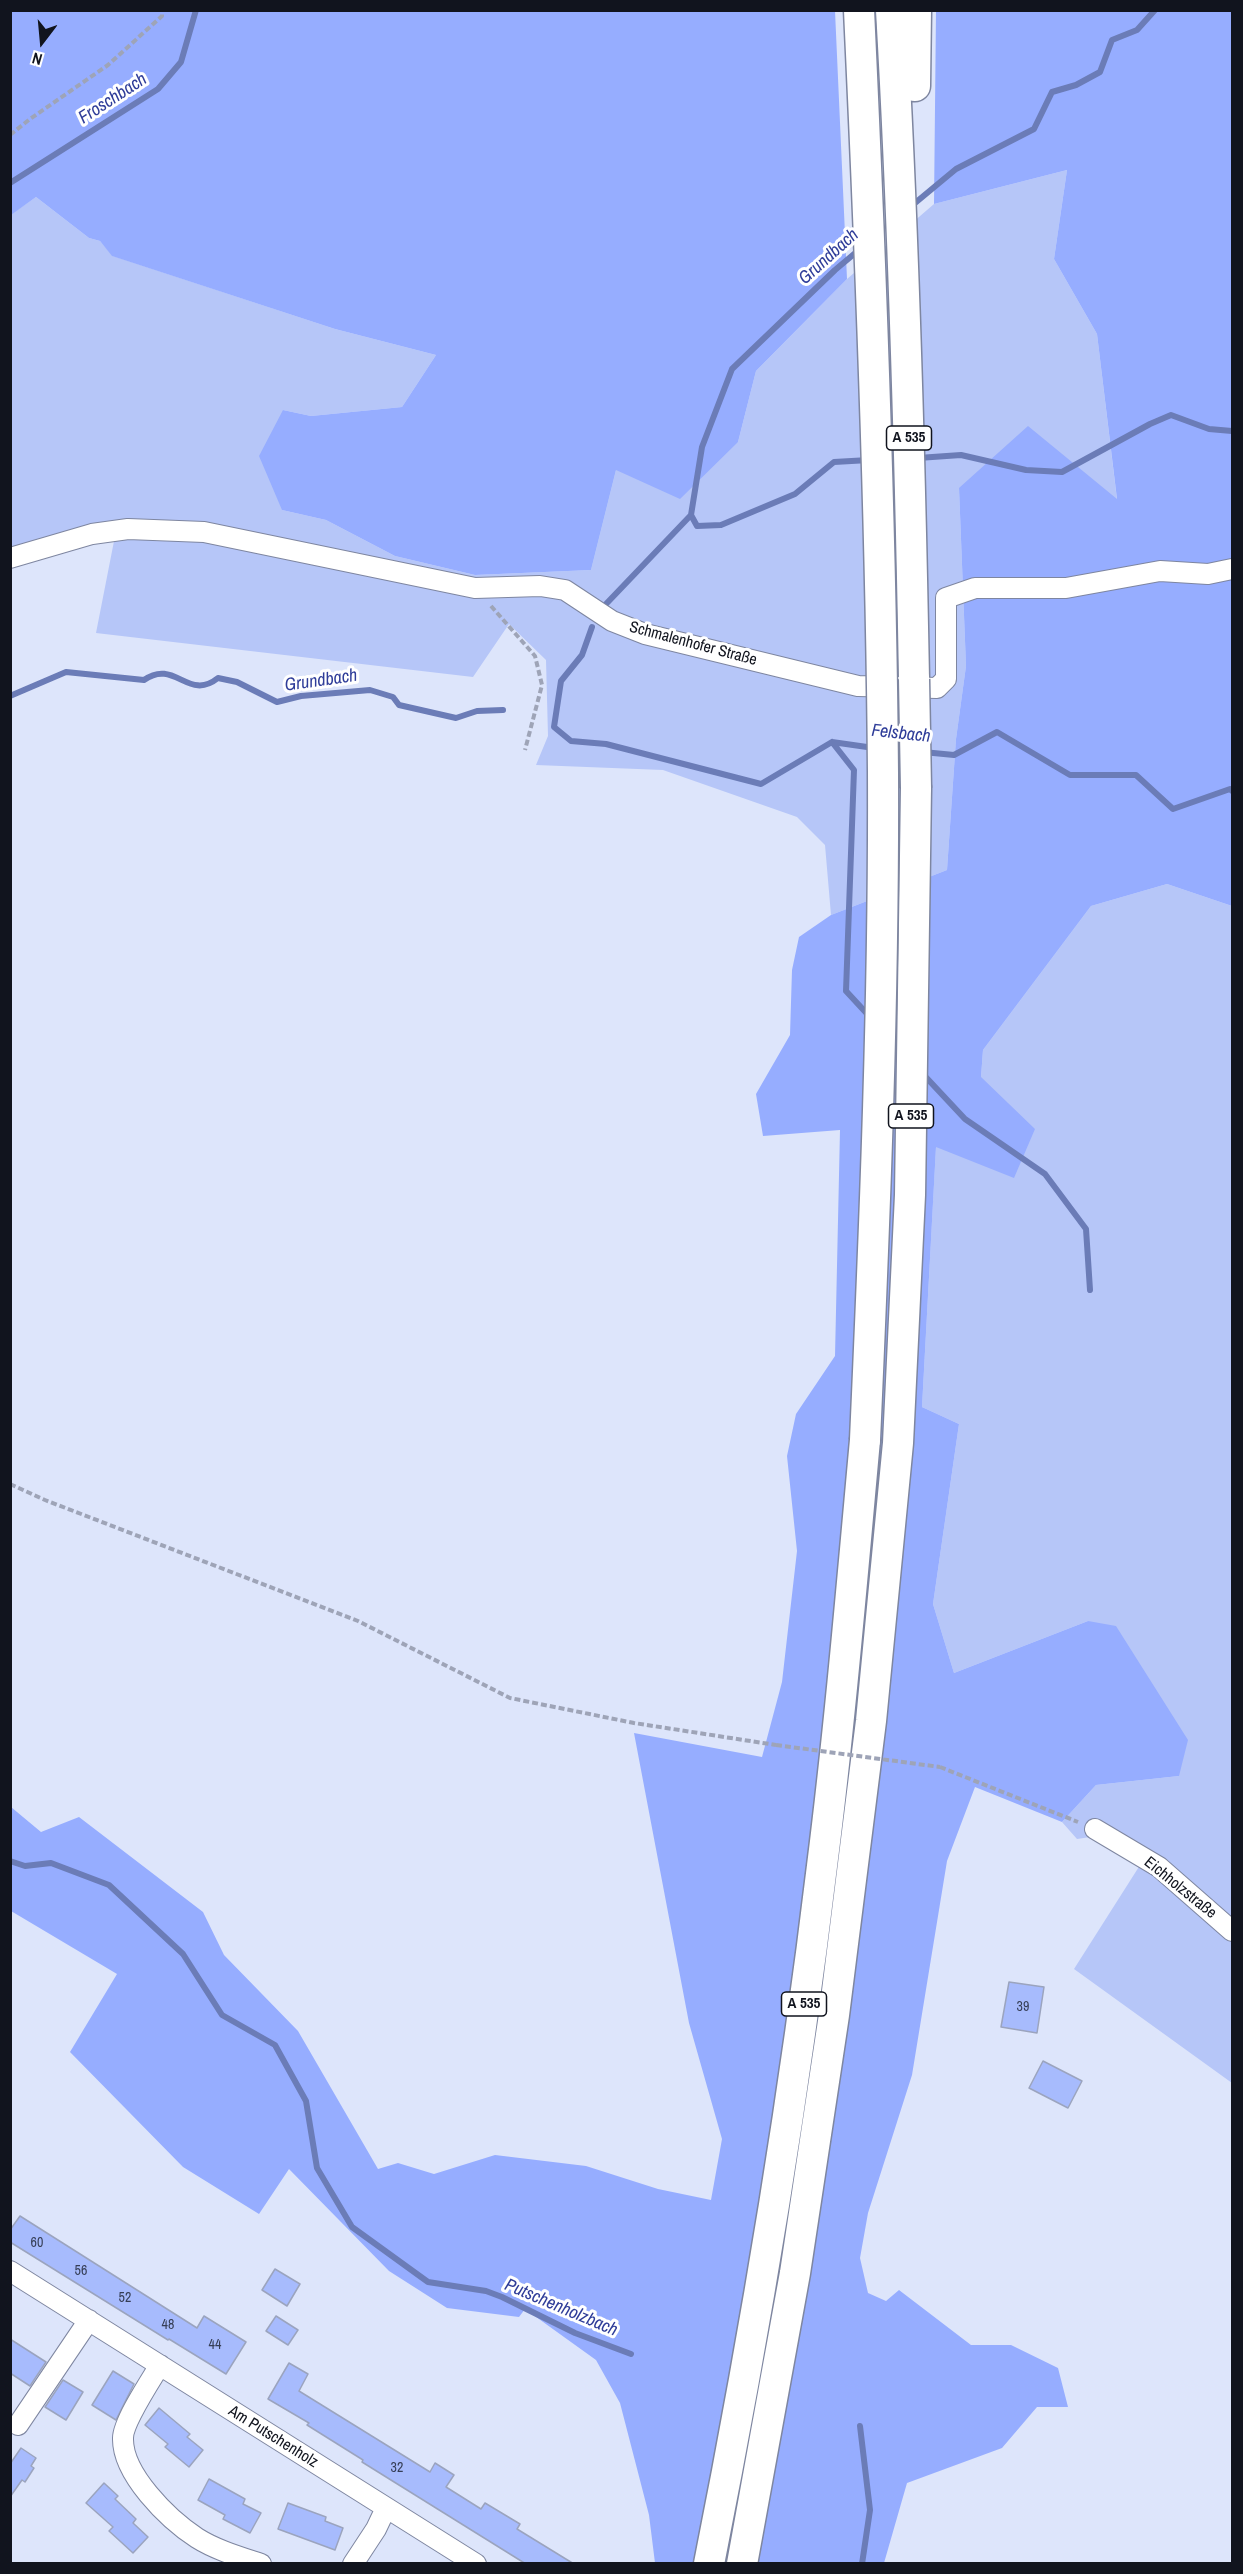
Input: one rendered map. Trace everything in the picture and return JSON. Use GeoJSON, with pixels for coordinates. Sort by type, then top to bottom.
{"type":"FeatureCollection","features":[{"type":"Feature","properties":{"kind":"highway","name":"A 535"},"geometry":{"type":"LineString","coordinates":[[709,2564],[763,2266],[805,1996],[838,1721],[865,1440],[877,1181],[883,773],[877,451],[859,10]]}},
{"type":"Feature","properties":{"kind":"highway","name":"A 535"},"geometry":{"type":"LineString","coordinates":[[742,2564],[795,2273],[834,2015],[870,1721],[898,1443],[910,1195],[916,788],[910,468],[901,198],[891,10]]}},
{"type":"Feature","properties":{"kind":"highway"},"geometry":{"type":"LineString","coordinates":[[901,198],[916,148],[916,10]]}},
{"type":"Feature","properties":{"kind":"street","name":"Schmalenhofer Straße"},"geometry":{"type":"LineString","coordinates":[[10,558],[92,534],[128,529],[204,532],[475,588],[540,586],[565,590],[612,621],[645,634],[858,686],[937,688],[946,679],[946,598],[975,588],[1066,588],[1160,571],[1208,574],[1233,569]]}},
{"type":"Feature","properties":{"kind":"street","name":"Eichholzstraße"},"geometry":{"type":"LineString","coordinates":[[1095,1829],[1159,1867],[1233,1931]]}},
{"type":"Feature","properties":{"kind":"street","name":"Am Putschenholz"},"geometry":{"type":"LineString","coordinates":[[10,2271],[476,2564]]}},
{"type":"Feature","properties":{"kind":"street"},"geometry":{"type":"LineString","coordinates":[[18,2425],[89,2320]]}},
{"type":"Feature","properties":{"kind":"street"},"geometry":{"type":"LineString","coordinates":[[160,2365],[138,2403],[123,2436],[126,2459],[147,2493],[197,2538],[261,2564]]}},
{"type":"Feature","properties":{"kind":"street"},"geometry":{"type":"LineString","coordinates":[[353,2564],[376,2529],[386,2508]]}},
{"type":"Feature","properties":{"kind":"path"},"geometry":{"type":"LineString","coordinates":[[10,135],[108,65],[162,16],[162,10]]}},
{"type":"Feature","properties":{"kind":"path"},"geometry":{"type":"LineString","coordinates":[[475,588],[535,656],[542,685],[525,750]]}},
{"type":"Feature","properties":{"kind":"path"},"geometry":{"type":"LineString","coordinates":[[10,1484],[45,1500],[358,1621],[510,1698],[634,1723],[776,1746],[940,1767],[1095,1829]]}},
{"type":"Feature","properties":{"kind":"shaded area"},"geometry":{"type":"Polygon","coordinates":[[[10,11],[835,11],[847,279],[756,371],[738,442],[680,499],[616,470],[591,570],[475,575],[395,556],[326,520],[282,510],[259,456],[283,410],[311,416],[402,407],[436,355],[335,329],[112,256],[100,241],[89,238],[36,197],[11,215],[10,11]]]}},
{"type":"Feature","properties":{"kind":"shaded area"},"geometry":{"type":"Polygon","coordinates":[[[936,11],[1232,11],[1232,906],[1167,884],[1091,906],[983,1050],[981,1077],[1035,1129],[1014,1178],[936,1147],[922,1407],[959,1424],[933,1604],[954,1673],[1088,1621],[1116,1626],[1188,1740],[1179,1776],[1096,1785],[1062,1822],[975,1787],[947,1861],[912,2075],[868,2213],[860,2258],[868,2293],[886,2301],[899,2290],[971,2345],[1011,2345],[1058,2368],[1068,2407],[1037,2407],[1002,2448],[907,2483],[884,2563],[655,2563],[649,2515],[620,2403],[596,2360],[525,2309],[519,2317],[447,2308],[389,2271],[289,2169],[259,2214],[183,2167],[70,2052],[117,1974],[11,1911],[11,1807],[41,1832],[79,1817],[203,1912],[224,1955],[298,2031],[378,2169],[398,2163],[434,2174],[495,2155],[586,2166],[658,2189],[711,2200],[722,2139],[689,2023],[634,1733],[762,1757],[782,1682],[797,1551],[787,1456],[796,1414],[835,1356],[840,1130],[763,1136],[756,1094],[790,1035],[792,970],[799,937],[831,915],[947,870],[956,739],[966,666],[959,488],[1028,426],[1117,499],[1097,334],[1054,259],[1067,170],[934,204],[936,11]]]}},
{"type":"Feature","properties":{"kind":"shaded area"},"geometry":{"type":"Polygon","coordinates":[[[1067,170],[1054,259],[1097,334],[1117,500],[959,488],[966,666],[956,739],[947,870],[831,915],[825,845],[797,817],[663,770],[536,765],[548,736],[546,660],[509,624],[473,677],[96,633],[115,536],[11,552],[10,215],[36,197],[89,238],[100,241],[113,256],[335,329],[436,355],[402,407],[311,416],[283,410],[282,510],[326,520],[395,556],[475,575],[591,570],[616,470],[738,442],[756,371],[847,279],[934,204],[1067,170]]]}},
{"type":"Feature","properties":{"kind":"shaded area"},"geometry":{"type":"Polygon","coordinates":[[[1167,884],[1232,906],[1232,2083],[1074,1969],[1142,1862],[1097,1836],[1077,1839],[1062,1822],[1096,1785],[1179,1776],[1088,1621],[954,1673],[933,1604],[959,1424],[922,1407],[936,1146],[981,1077],[983,1050],[1091,906],[1167,884]]]}},
{"type":"Feature","properties":{"kind":"building"},"geometry":{"type":"Polygon","coordinates":[[[1009,1982],[1044,1987],[1037,2033],[1001,2027],[1009,1982]]]}},
{"type":"Feature","properties":{"kind":"building"},"geometry":{"type":"Polygon","coordinates":[[[1043,2061],[1082,2081],[1068,2108],[1029,2088],[1043,2061]]]}},
{"type":"Feature","properties":{"kind":"building"},"geometry":{"type":"Polygon","coordinates":[[[20,2216],[197,2328],[204,2316],[246,2342],[226,2374],[10,2242],[10,2230],[20,2216]]]}},
{"type":"Feature","properties":{"kind":"building"},"geometry":{"type":"Polygon","coordinates":[[[275,2269],[300,2284],[287,2306],[262,2290],[275,2269]]]}},
{"type":"Feature","properties":{"kind":"building"},"geometry":{"type":"Polygon","coordinates":[[[276,2316],[298,2330],[288,2345],[266,2331],[276,2316]]]}},
{"type":"Feature","properties":{"kind":"building"},"geometry":{"type":"Polygon","coordinates":[[[10,2339],[46,2362],[30,2386],[10,2373],[10,2339]]]}},
{"type":"Feature","properties":{"kind":"building"},"geometry":{"type":"Polygon","coordinates":[[[289,2363],[308,2374],[299,2391],[430,2472],[435,2463],[454,2475],[446,2487],[481,2509],[485,2503],[520,2524],[517,2529],[574,2564],[526,2564],[362,2462],[363,2460],[307,2425],[309,2423],[268,2399],[289,2363]]]}},
{"type":"Feature","properties":{"kind":"building"},"geometry":{"type":"Polygon","coordinates":[[[113,2371],[134,2384],[116,2420],[92,2405],[113,2371]]]}},
{"type":"Feature","properties":{"kind":"building"},"geometry":{"type":"Polygon","coordinates":[[[63,2380],[83,2392],[66,2420],[45,2407],[63,2380]]]}},
{"type":"Feature","properties":{"kind":"building"},"geometry":{"type":"Polygon","coordinates":[[[159,2408],[190,2434],[187,2437],[203,2450],[189,2467],[165,2447],[168,2444],[145,2425],[159,2408]]]}},
{"type":"Feature","properties":{"kind":"building"},"geometry":{"type":"Polygon","coordinates":[[[21,2448],[36,2458],[31,2466],[34,2468],[25,2482],[22,2480],[10,2497],[10,2464],[21,2448]]]}},
{"type":"Feature","properties":{"kind":"building"},"geometry":{"type":"Polygon","coordinates":[[[209,2479],[245,2499],[243,2504],[261,2513],[250,2533],[223,2519],[225,2515],[198,2500],[209,2479]]]}},
{"type":"Feature","properties":{"kind":"building"},"geometry":{"type":"Polygon","coordinates":[[[104,2483],[118,2496],[115,2499],[136,2519],[133,2523],[148,2537],[133,2553],[109,2531],[113,2527],[86,2503],[104,2483]]]}},
{"type":"Feature","properties":{"kind":"building"},"geometry":{"type":"Polygon","coordinates":[[[288,2503],[326,2517],[325,2521],[343,2528],[335,2550],[278,2529],[288,2503]]]}},
{"type":"Feature","properties":{"kind":"waterway","name":"Froschbach"},"geometry":{"type":"LineString","coordinates":[[10,183],[158,89],[181,62],[196,10]]}},
{"type":"Feature","properties":{"kind":"waterway","name":"Grundbach"},"geometry":{"type":"LineString","coordinates":[[909,208],[956,169],[1034,129],[1052,92],[1076,85],[1100,72],[1112,40],[1137,30],[1155,10]]}},
{"type":"Feature","properties":{"kind":"waterway","name":"Grundbach"},"geometry":{"type":"LineString","coordinates":[[606,604],[691,515],[702,447],[732,369],[860,249]]}},
{"type":"Feature","properties":{"kind":"waterway"},"geometry":{"type":"LineString","coordinates":[[918,458],[961,455],[1026,470],[1062,472],[1171,415],[1209,429],[1232,431]]}},
{"type":"Feature","properties":{"kind":"waterway"},"geometry":{"type":"LineString","coordinates":[[691,515],[697,526],[721,525],[795,494],[834,462],[869,460]]}},
{"type":"Feature","properties":{"kind":"waterway","name":"Felsbach"},"geometry":{"type":"LineString","coordinates":[[592,627],[582,655],[561,681],[554,727],[571,741],[606,744],[761,784],[832,742],[874,748]]}},
{"type":"Feature","properties":{"kind":"waterway","name":"Grundbach"},"geometry":{"type":"LineString","coordinates":[[10,696],[66,672],[144,680],[164,674],[198,685],[207,684],[218,678],[237,682],[277,702],[301,696],[370,690],[393,697],[399,705],[456,718],[477,711],[503,710]]}},
{"type":"Feature","properties":{"kind":"waterway","name":"Felsbach"},"geometry":{"type":"LineString","coordinates":[[923,752],[954,755],[997,732],[1070,775],[1136,775],[1173,809],[1230,789],[1232,791]]}},
{"type":"Feature","properties":{"kind":"waterway"},"geometry":{"type":"LineString","coordinates":[[832,742],[854,770],[846,991],[870,1017]]}},
{"type":"Feature","properties":{"kind":"waterway"},"geometry":{"type":"LineString","coordinates":[[922,1073],[965,1119],[1045,1174],[1086,1229],[1090,1290]]}},
{"type":"Feature","properties":{"kind":"waterway","name":"Putschenholzbach"},"geometry":{"type":"LineString","coordinates":[[10,1861],[25,1866],[51,1863],[109,1885],[183,1954],[222,2015],[275,2045],[306,2101],[317,2168],[352,2227],[428,2282],[486,2291],[575,2333],[631,2354]]}},
{"type":"Feature","properties":{"kind":"waterway","name":"Putschenholzbach"},"geometry":{"type":"LineString","coordinates":[[860,2426],[870,2510],[862,2564]]}}]}
